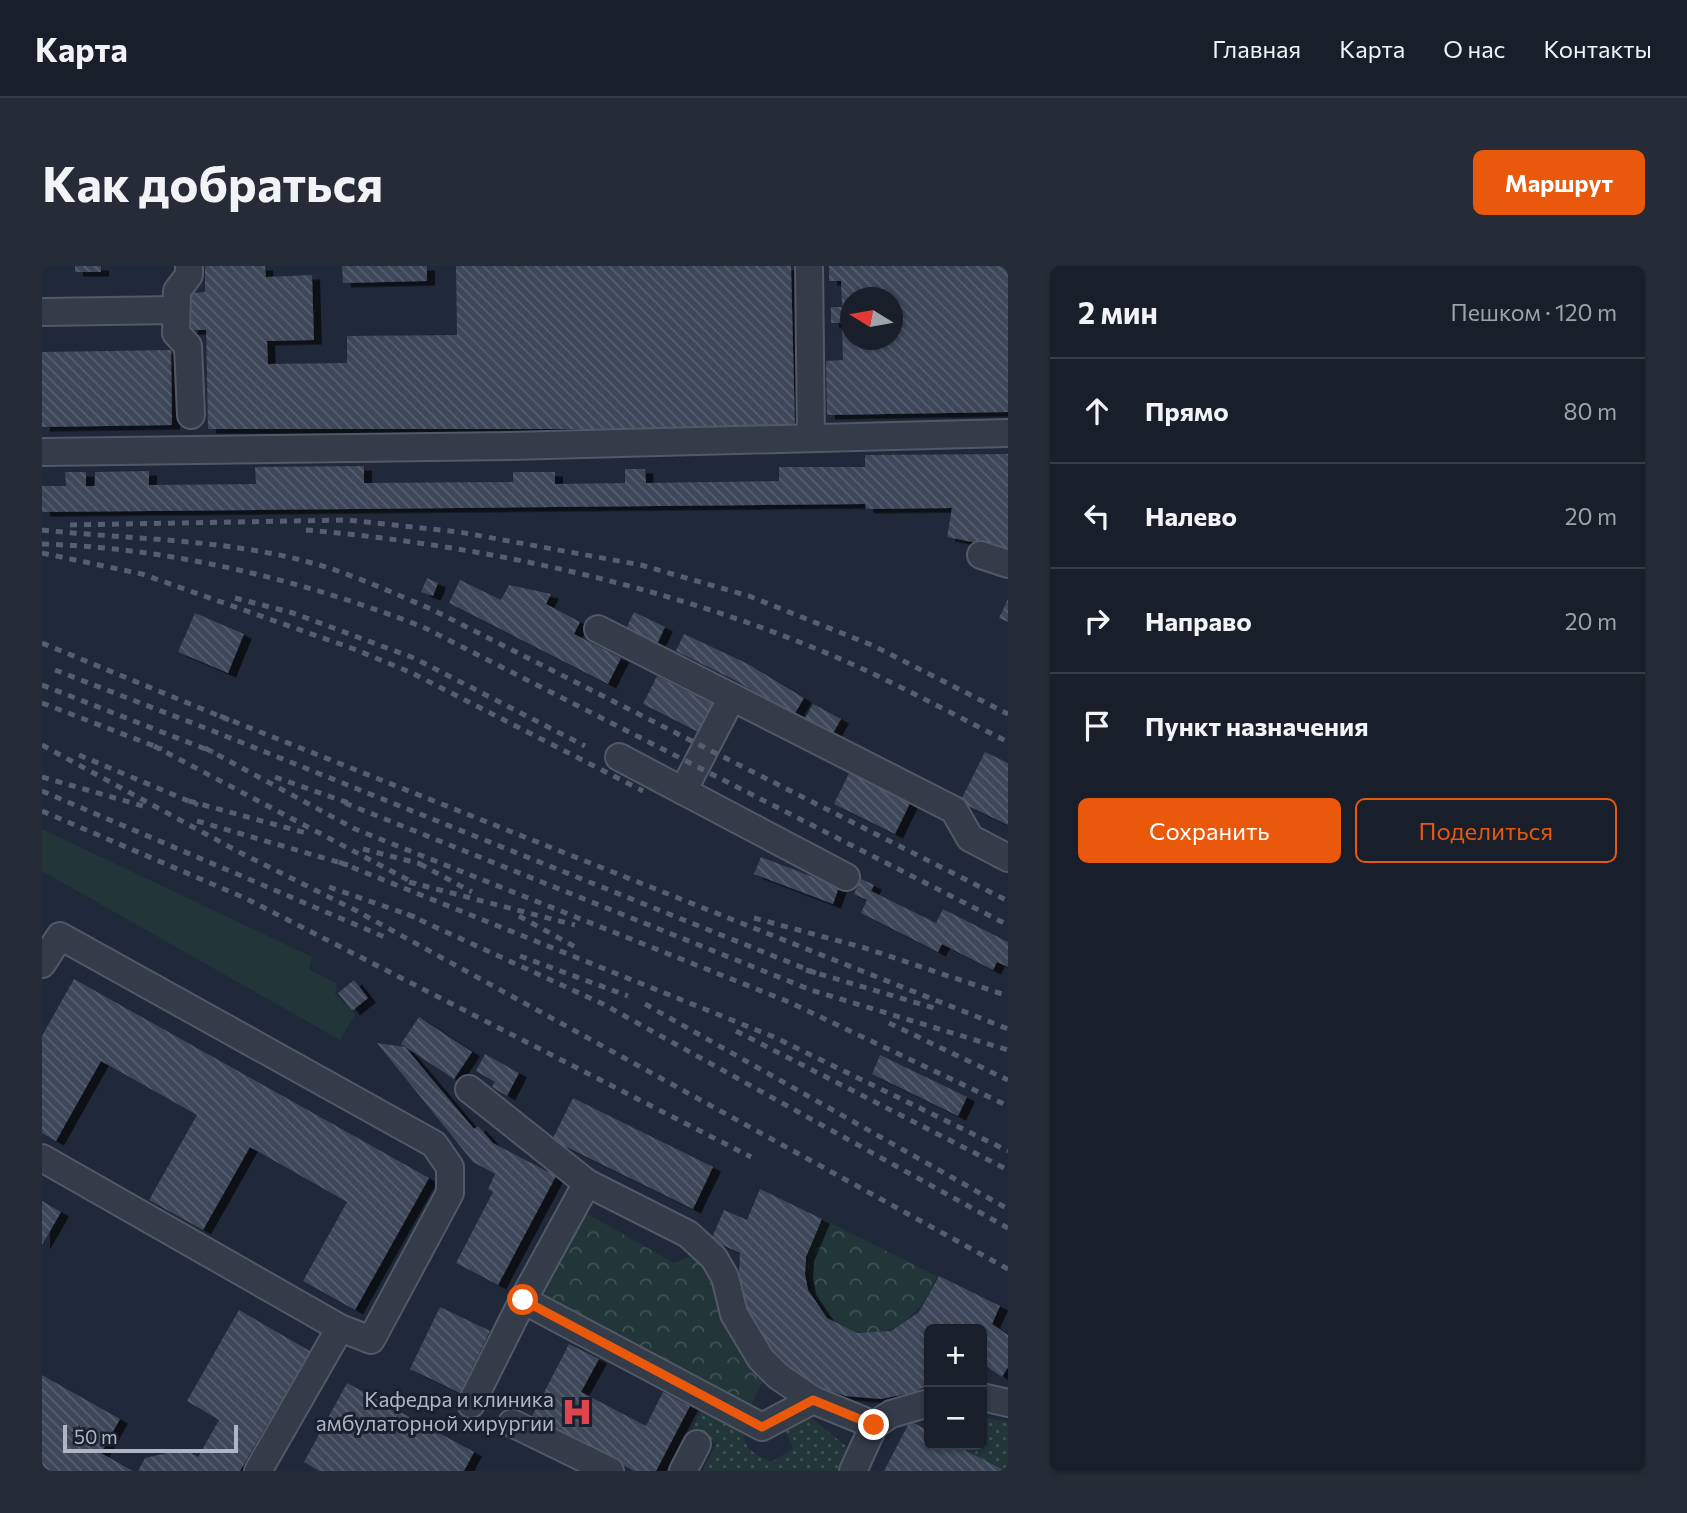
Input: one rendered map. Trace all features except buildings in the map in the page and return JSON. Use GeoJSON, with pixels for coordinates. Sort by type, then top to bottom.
{"type":"FeatureCollection","features":[{"type":"Feature","properties":{"kind":"lane"},"geometry":{"type":"LineString","coordinates":[[189,266],[189,275],[177,291],[176,332],[188,346],[191,415]]}},
{"type":"Feature","properties":{"kind":"lane"},"geometry":{"type":"LineString","coordinates":[[809,266],[811,438]]}},
{"type":"Feature","properties":{"kind":"lane"},"geometry":{"type":"LineString","coordinates":[[42,312],[176,310]]}},
{"type":"Feature","properties":{"kind":"lane"},"geometry":{"type":"LineString","coordinates":[[42,452],[1008,433]]}},
{"type":"Feature","properties":{"kind":"lane"},"geometry":{"type":"LineString","coordinates":[[981,555],[1008,564]]}},
{"type":"Feature","properties":{"kind":"lane"},"geometry":{"type":"LineString","coordinates":[[598,629],[954,810],[970,838],[1008,858]]}},
{"type":"Feature","properties":{"kind":"lane"},"geometry":{"type":"LineString","coordinates":[[683,790],[732,697]]}},
{"type":"Feature","properties":{"kind":"lane"},"geometry":{"type":"LineString","coordinates":[[620,757],[846,877]]}},
{"type":"Feature","properties":{"kind":"lane"},"geometry":{"type":"LineString","coordinates":[[42,964],[60,936],[434,1144],[450,1167],[450,1193],[371,1340],[340,1328],[42,1158]]}},
{"type":"Feature","properties":{"kind":"lane"},"geometry":{"type":"LineString","coordinates":[[469,1089],[587,1183],[688,1234],[714,1258],[725,1276],[734,1314],[750,1344],[778,1376],[813,1400],[874,1425]]}},
{"type":"Feature","properties":{"kind":"lane"},"geometry":{"type":"LineString","coordinates":[[471,1404],[523,1300],[587,1183]]}},
{"type":"Feature","properties":{"kind":"lane"},"geometry":{"type":"LineString","coordinates":[[523,1300],[762,1427],[813,1400]]}},
{"type":"Feature","properties":{"kind":"lane"},"geometry":{"type":"LineString","coordinates":[[258,1471],[340,1328]]}},
{"type":"Feature","properties":{"kind":"lane"},"geometry":{"type":"LineString","coordinates":[[987,1398],[1008,1403]]}},
{"type":"Feature","properties":{"kind":"lane"},"geometry":{"type":"LineString","coordinates":[[853,1471],[874,1425],[891,1414],[924,1404]]}},
{"type":"Feature","properties":{"kind":"lane"},"geometry":{"type":"LineString","coordinates":[[512,1423],[604,1470]]}},
{"type":"Feature","properties":{"kind":"lane"},"geometry":{"type":"LineString","coordinates":[[683,1471],[697,1444]]}},
{"type":"Feature","properties":{"kind":"green space"},"geometry":{"type":"Polygon","coordinates":[[[42,829],[312,957],[309,969],[337,984],[335,994],[355,1015],[340,1040],[42,871],[42,829]]]}},
{"type":"Feature","properties":{"kind":"green space"},"geometry":{"type":"Polygon","coordinates":[[[584,1212],[674,1263],[689,1257],[703,1264],[767,1374],[749,1408],[541,1293],[584,1212]]]}},
{"type":"Feature","properties":{"kind":"green space"},"geometry":{"type":"Polygon","coordinates":[[[824,1220],[937,1276],[914,1313],[901,1324],[876,1333],[845,1327],[832,1318],[813,1292],[808,1276],[809,1255],[824,1220]]]}},
{"type":"Feature","properties":{"kind":"green space"},"geometry":{"type":"Polygon","coordinates":[[[704,1404],[745,1426],[746,1445],[754,1453],[771,1462],[793,1449],[785,1429],[804,1417],[814,1420],[852,1451],[842,1471],[702,1471],[717,1443],[692,1429],[704,1404]]]}},
{"type":"Feature","properties":{"kind":"green space"},"geometry":{"type":"Polygon","coordinates":[[[987,1418],[1008,1422],[1008,1471],[965,1450],[987,1450],[987,1418]]]}},
{"type":"Feature","properties":{"kind":"railway"},"geometry":{"type":"LineString","coordinates":[[70,525],[347,520],[459,532],[641,565],[749,596],[874,646],[1008,714]]}},
{"type":"Feature","properties":{"kind":"railway"},"geometry":{"type":"LineString","coordinates":[[42,530],[237,548],[301,560],[351,576],[431,609],[1008,901]]}},
{"type":"Feature","properties":{"kind":"railway"},"geometry":{"type":"LineString","coordinates":[[306,530],[377,537],[520,560],[662,595],[732,617],[865,670],[1008,742]]}},
{"type":"Feature","properties":{"kind":"railway"},"geometry":{"type":"LineString","coordinates":[[42,544],[139,552],[236,569],[331,595],[423,627],[1008,925]]}},
{"type":"Feature","properties":{"kind":"railway"},"geometry":{"type":"LineString","coordinates":[[42,553],[142,574],[354,649],[412,673],[643,791]]}},
{"type":"Feature","properties":{"kind":"railway"},"geometry":{"type":"LineString","coordinates":[[235,598],[293,613],[414,658],[585,746]]}},
{"type":"Feature","properties":{"kind":"railway"},"geometry":{"type":"LineString","coordinates":[[42,643],[229,720]]}},
{"type":"Feature","properties":{"kind":"railway"},"geometry":{"type":"LineString","coordinates":[[55,670],[816,973]]}},
{"type":"Feature","properties":{"kind":"railway"},"geometry":{"type":"LineString","coordinates":[[42,685],[213,752]]}},
{"type":"Feature","properties":{"kind":"railway"},"geometry":{"type":"LineString","coordinates":[[42,703],[162,749]]}},
{"type":"Feature","properties":{"kind":"railway"},"geometry":{"type":"LineString","coordinates":[[220,716],[1008,1029]]}},
{"type":"Feature","properties":{"kind":"railway"},"geometry":{"type":"LineString","coordinates":[[42,745],[239,852],[355,910],[1008,1269]]}},
{"type":"Feature","properties":{"kind":"railway"},"geometry":{"type":"LineString","coordinates":[[154,746],[416,884]]}},
{"type":"Feature","properties":{"kind":"railway"},"geometry":{"type":"LineString","coordinates":[[205,748],[355,829],[789,1002],[1008,1106]]}},
{"type":"Feature","properties":{"kind":"railway"},"geometry":{"type":"LineString","coordinates":[[79,755],[198,805]]}},
{"type":"Feature","properties":{"kind":"railway"},"geometry":{"type":"LineString","coordinates":[[42,777],[143,806]]}},
{"type":"Feature","properties":{"kind":"railway"},"geometry":{"type":"LineString","coordinates":[[275,777],[354,805]]}},
{"type":"Feature","properties":{"kind":"railway"},"geometry":{"type":"LineString","coordinates":[[42,791],[387,938]]}},
{"type":"Feature","properties":{"kind":"railway"},"geometry":{"type":"LineString","coordinates":[[189,801],[306,833]]}},
{"type":"Feature","properties":{"kind":"railway"},"geometry":{"type":"LineString","coordinates":[[345,803],[811,990],[1008,1050]]}},
{"type":"Feature","properties":{"kind":"railway"},"geometry":{"type":"LineString","coordinates":[[42,811],[245,898],[751,1157]]}},
{"type":"Feature","properties":{"kind":"railway"},"geometry":{"type":"LineString","coordinates":[[197,821],[348,865]]}},
{"type":"Feature","properties":{"kind":"railway"},"geometry":{"type":"LineString","coordinates":[[363,849],[421,864]]}},
{"type":"Feature","properties":{"kind":"railway"},"geometry":{"type":"LineString","coordinates":[[339,862],[774,1037],[1008,1151]]}},
{"type":"Feature","properties":{"kind":"railway"},"geometry":{"type":"LineString","coordinates":[[420,864],[472,892]]}},
{"type":"Feature","properties":{"kind":"railway"},"geometry":{"type":"LineString","coordinates":[[409,882],[575,925]]}},
{"type":"Feature","properties":{"kind":"railway"},"geometry":{"type":"LineString","coordinates":[[329,887],[415,917]]}},
{"type":"Feature","properties":{"kind":"railway"},"geometry":{"type":"LineString","coordinates":[[407,914],[603,1004],[1008,1228]]}},
{"type":"Feature","properties":{"kind":"railway"},"geometry":{"type":"LineString","coordinates":[[519,916],[577,948]]}},
{"type":"Feature","properties":{"kind":"railway"},"geometry":{"type":"LineString","coordinates":[[754,918],[865,948],[1008,996]]}},
{"type":"Feature","properties":{"kind":"railway"},"geometry":{"type":"LineString","coordinates":[[520,956],[628,996]]}},
{"type":"Feature","properties":{"kind":"railway"},"geometry":{"type":"LineString","coordinates":[[806,970],[934,1008]]}},
{"type":"Feature","properties":{"kind":"railway"},"geometry":{"type":"LineString","coordinates":[[645,1004],[1008,1209]]}},
{"type":"Feature","properties":{"kind":"railway"},"geometry":{"type":"LineString","coordinates":[[889,1023],[1008,1080]]}},
{"type":"Feature","properties":{"kind":"railway"},"geometry":{"type":"LineString","coordinates":[[736,1031],[1008,1170]]}},
{"type":"Feature","properties":{"kind":"place","name":"Кафедра и клиника амбулаторной хирургии"},"geometry":{"type":"Point","coordinates":[577,1412]}},
{"type":"Feature","properties":{"kind":"route"},"geometry":{"type":"LineString","coordinates":[[523,1300],[762,1427],[813,1400],[874,1425]]}}]}
